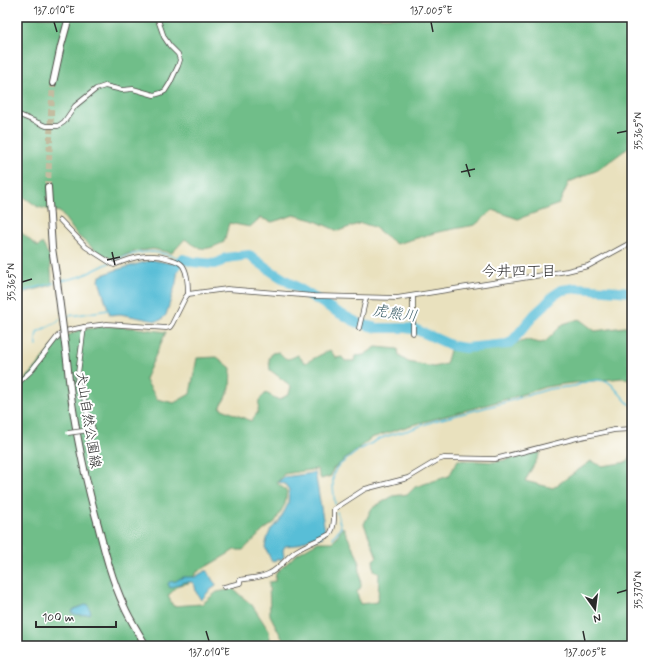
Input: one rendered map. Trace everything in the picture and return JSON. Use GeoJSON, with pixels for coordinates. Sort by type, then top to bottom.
{"type":"FeatureCollection","features":[{"type":"Feature","properties":{"kind":"main road"},"geometry":{"type":"LineString","coordinates":[[53,83],[69,17]]}},
{"type":"Feature","properties":{"kind":"main road","name":"犬山自然公園線"},"geometry":{"type":"LineString","coordinates":[[48,187],[52,248],[67,360],[68,379],[88,488],[107,562],[115,586],[124,607],[146,646]]}},
{"type":"Feature","properties":{"kind":"street"},"geometry":{"type":"LineString","coordinates":[[17,114],[46,126],[58,126],[64,122],[75,106],[96,89],[105,86],[122,90],[133,89],[154,95],[161,93],[170,83],[180,60],[178,54],[164,37],[157,17]]}},
{"type":"Feature","properties":{"kind":"street"},"geometry":{"type":"LineString","coordinates":[[17,384],[31,371],[58,336],[66,331],[108,324],[170,327],[188,294],[186,273],[182,264],[177,261],[157,256],[143,256],[132,258],[114,265],[86,247],[60,220]]}},
{"type":"Feature","properties":{"kind":"street"},"geometry":{"type":"LineString","coordinates":[[188,294],[227,289],[309,296],[396,298],[567,271],[588,266],[632,242]]}},
{"type":"Feature","properties":{"kind":"street"},"geometry":{"type":"LineString","coordinates":[[413,296],[413,333]]}},
{"type":"Feature","properties":{"kind":"street"},"geometry":{"type":"LineString","coordinates":[[360,328],[366,298]]}},
{"type":"Feature","properties":{"kind":"street"},"geometry":{"type":"LineString","coordinates":[[68,433],[93,429],[86,410],[83,390],[77,381],[84,327]]}},
{"type":"Feature","properties":{"kind":"street"},"geometry":{"type":"LineString","coordinates":[[224,587],[240,583],[240,580],[270,574],[296,551],[330,534],[334,528],[334,509],[365,489],[408,478],[438,460],[444,458],[475,460],[495,459],[577,438],[614,430],[632,429]]}},
{"type":"Feature","properties":{"kind":"green space"},"geometry":{"type":"Polygon","coordinates":[[[17,17],[632,17],[632,145],[598,170],[569,182],[559,204],[518,219],[493,210],[475,225],[438,232],[396,244],[374,227],[361,223],[338,231],[313,220],[294,215],[272,222],[260,218],[250,227],[229,223],[224,242],[212,247],[200,248],[185,239],[172,253],[153,249],[134,252],[112,259],[99,253],[78,236],[60,212],[38,207],[17,192],[17,17]]]}},
{"type":"Feature","properties":{"kind":"green space"},"geometry":{"type":"Polygon","coordinates":[[[17,229],[38,247],[42,243],[50,257],[52,285],[26,292],[17,299],[17,229]]]}},
{"type":"Feature","properties":{"kind":"green space"},"geometry":{"type":"Polygon","coordinates":[[[579,319],[595,331],[632,326],[632,379],[622,378],[545,387],[371,438],[333,469],[331,476],[321,479],[317,469],[284,474],[277,483],[287,491],[285,504],[275,522],[264,530],[243,550],[234,550],[197,572],[189,583],[179,585],[168,596],[173,606],[202,604],[217,592],[233,589],[252,605],[269,631],[271,646],[17,646],[17,387],[33,371],[57,341],[79,330],[107,326],[166,332],[145,379],[157,399],[174,403],[190,394],[197,358],[217,357],[231,368],[230,388],[220,408],[251,421],[258,412],[259,400],[266,393],[279,400],[289,394],[291,386],[270,370],[269,359],[272,353],[279,352],[287,359],[298,355],[305,363],[330,350],[336,358],[342,357],[345,361],[354,361],[355,356],[364,355],[376,347],[398,349],[399,356],[408,362],[434,367],[446,364],[451,347],[463,350],[500,347],[528,340],[540,343],[545,342],[563,324],[579,319]]]}},
{"type":"Feature","properties":{"kind":"green space"},"geometry":{"type":"Polygon","coordinates":[[[632,451],[632,646],[286,646],[270,615],[269,582],[275,581],[276,573],[297,554],[318,542],[333,542],[343,527],[359,560],[361,587],[357,592],[360,604],[378,602],[379,573],[374,570],[373,560],[377,557],[364,524],[372,508],[393,496],[408,494],[415,487],[449,476],[458,460],[495,462],[541,452],[525,481],[553,488],[591,461],[602,466],[628,462],[632,451]]]}},
{"type":"Feature","properties":{"kind":"water"},"geometry":{"type":"Polygon","coordinates":[[[152,260],[176,264],[179,266],[177,267],[176,283],[166,315],[161,320],[156,321],[120,314],[110,315],[99,281],[100,276],[152,260]]]}},
{"type":"Feature","properties":{"kind":"water"},"geometry":{"type":"Polygon","coordinates":[[[315,472],[325,531],[321,533],[323,537],[317,539],[315,536],[296,545],[285,546],[283,550],[284,557],[281,560],[278,559],[272,562],[265,547],[267,538],[271,529],[279,522],[288,504],[289,490],[285,484],[278,482],[284,477],[315,472]]]}},
{"type":"Feature","properties":{"kind":"water"},"geometry":{"type":"Polygon","coordinates":[[[207,571],[216,586],[201,600],[192,582],[184,582],[170,588],[168,584],[169,582],[176,581],[183,577],[195,577],[207,571]]]}},
{"type":"Feature","properties":{"kind":"water"},"geometry":{"type":"Polygon","coordinates":[[[88,604],[91,613],[82,615],[72,614],[74,609],[88,604]]]}},
{"type":"Feature","properties":{"kind":"waterway"},"geometry":{"type":"LineString","coordinates":[[112,262],[121,258],[147,252],[160,253],[183,259]]}},
{"type":"Feature","properties":{"kind":"waterway","name":"虎熊川"},"geometry":{"type":"LineString","coordinates":[[177,265],[183,259],[193,262],[214,264],[226,258],[249,255],[271,271],[337,312],[358,323],[377,328],[406,328],[417,330],[453,346],[465,348],[508,344],[535,314],[553,296],[562,290],[577,288],[632,292]]}},
{"type":"Feature","properties":{"kind":"waterway"},"geometry":{"type":"LineString","coordinates":[[58,282],[82,276],[109,263]]}},
{"type":"Feature","properties":{"kind":"waterway"},"geometry":{"type":"LineString","coordinates":[[17,299],[27,290],[54,283]]}},
{"type":"Feature","properties":{"kind":"waterway"},"geometry":{"type":"LineString","coordinates":[[64,316],[110,309]]}},
{"type":"Feature","properties":{"kind":"waterway"},"geometry":{"type":"LineString","coordinates":[[37,346],[37,332],[60,319]]}},
{"type":"Feature","properties":{"kind":"waterway"},"geometry":{"type":"LineString","coordinates":[[335,504],[333,480],[337,467],[359,450],[387,436],[434,421],[549,389],[575,386],[596,380],[607,381],[627,402],[632,405]]}},
{"type":"Feature","properties":{"kind":"waterway"},"geometry":{"type":"LineString","coordinates":[[333,538],[341,527],[337,512]]}},
{"type":"Feature","properties":{"kind":"tunnel"},"geometry":{"type":"LineString","coordinates":[[48,187],[53,83]]}},
{"type":"Feature","properties":{"kind":"district","name":"今井四丁目"},"geometry":{"type":"Point","coordinates":[519,272]}}]}
